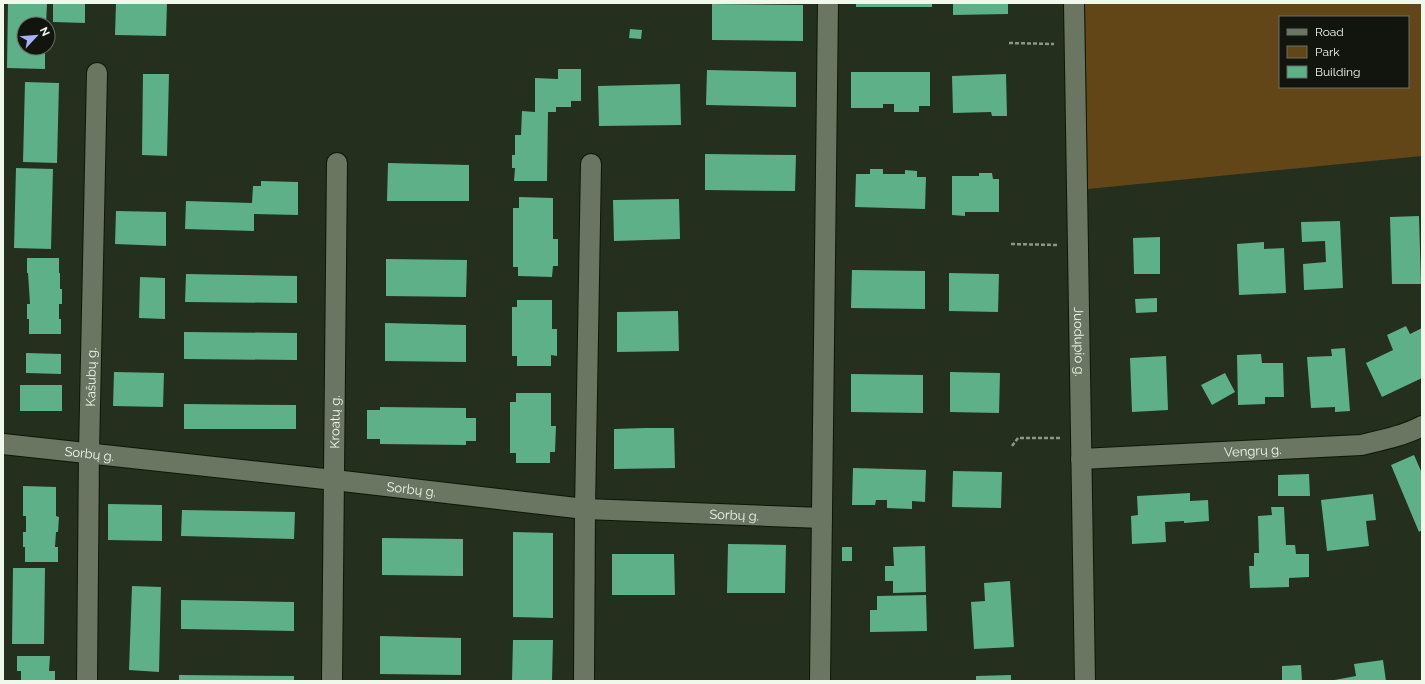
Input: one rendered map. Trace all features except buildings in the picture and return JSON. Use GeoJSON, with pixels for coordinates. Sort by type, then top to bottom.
{"type":"FeatureCollection","features":[{"type":"Feature","properties":{"kind":"street"},"geometry":{"type":"LineString","coordinates":[[820,681],[828,3]]}},
{"type":"Feature","properties":{"kind":"street","name":"Juodupio g."},"geometry":{"type":"LineString","coordinates":[[1074,3],[1085,681]]}},
{"type":"Feature","properties":{"kind":"street","name":"Kašubų g."},"geometry":{"type":"LineString","coordinates":[[87,681],[89,453],[97,73]]}},
{"type":"Feature","properties":{"kind":"street","name":"Kroatų g."},"geometry":{"type":"LineString","coordinates":[[332,681],[337,163]]}},
{"type":"Feature","properties":{"kind":"street"},"geometry":{"type":"LineString","coordinates":[[584,681],[590,164]]}},
{"type":"Feature","properties":{"kind":"street","name":"Vengrų g."},"geometry":{"type":"LineString","coordinates":[[1081,459],[1361,445],[1412,431],[1422,426]]}},
{"type":"Feature","properties":{"kind":"street","name":"Sorbų g."},"geometry":{"type":"LineString","coordinates":[[3,444],[585,509],[822,518]]}},
{"type":"Feature","properties":{"kind":"path"},"geometry":{"type":"LineString","coordinates":[[1009,43],[1074,45]]}},
{"type":"Feature","properties":{"kind":"path"},"geometry":{"type":"LineString","coordinates":[[1011,244],[1078,245]]}},
{"type":"Feature","properties":{"kind":"path"},"geometry":{"type":"LineString","coordinates":[[1012,446],[1018,438],[1081,438]]}},
{"type":"Feature","properties":{"kind":"green space"},"geometry":{"type":"Polygon","coordinates":[[[1085,3],[1422,3],[1422,156],[1088,189],[1085,3]]]}}]}
